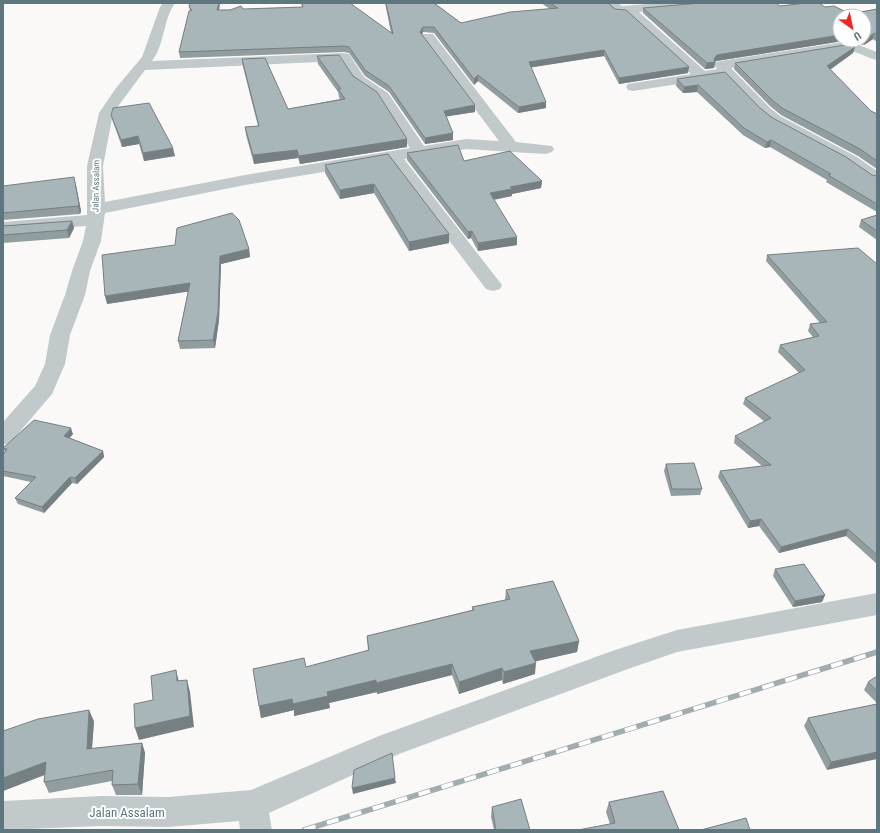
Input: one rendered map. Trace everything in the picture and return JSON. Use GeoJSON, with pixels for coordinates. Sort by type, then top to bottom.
{"type":"FeatureCollection","features":[{"type":"Feature","properties":{"kind":"street","name":"Jalan Assalam"},"geometry":{"type":"LineString","coordinates":[[3,437],[44,389],[55,364],[60,335],[75,295],[80,271],[92,241],[96,215],[95,166],[98,144],[106,113],[121,91],[143,66],[154,47],[166,8],[169,3]]}},
{"type":"Feature","properties":{"kind":"street"},"geometry":{"type":"LineString","coordinates":[[610,3],[619,10],[700,3]]}},
{"type":"Feature","properties":{"kind":"street"},"geometry":{"type":"LineString","coordinates":[[630,10],[638,19],[702,76]]}},
{"type":"Feature","properties":{"kind":"street"},"geometry":{"type":"LineString","coordinates":[[428,37],[511,147]]}},
{"type":"Feature","properties":{"kind":"street"},"geometry":{"type":"LineString","coordinates":[[877,56],[848,45],[721,65],[764,110],[775,119],[851,160],[877,178]]}},
{"type":"Feature","properties":{"kind":"street"},"geometry":{"type":"LineString","coordinates":[[143,66],[344,57],[359,80],[382,96],[420,151]]}},
{"type":"Feature","properties":{"kind":"street"},"geometry":{"type":"LineString","coordinates":[[633,87],[727,72]]}},
{"type":"Feature","properties":{"kind":"street"},"geometry":{"type":"LineString","coordinates":[[3,227],[96,215],[245,180],[466,144],[546,149]]}},
{"type":"Feature","properties":{"kind":"street"},"geometry":{"type":"LineString","coordinates":[[393,156],[493,285]]}},
{"type":"Feature","properties":{"kind":"street","name":"Jalan Assalam"},"geometry":{"type":"LineString","coordinates":[[3,816],[101,811],[168,812],[211,810],[254,818],[389,745],[650,650],[677,641],[726,631],[877,604]]}},
{"type":"Feature","properties":{"kind":"building"},"geometry":{"type":"Polygon","coordinates":[[[190,3],[219,3],[217,10],[230,10],[241,6],[243,9],[303,7],[302,3],[350,3],[393,34],[386,3],[434,3],[461,23],[510,12],[558,8],[550,3],[608,3],[615,9],[626,10],[689,67],[619,78],[604,50],[529,62],[546,102],[519,107],[478,75],[474,79],[434,27],[423,27],[420,32],[475,105],[444,111],[453,133],[425,138],[389,86],[365,70],[349,47],[179,52],[189,11],[192,10],[189,7],[190,3]]]}},
{"type":"Feature","properties":{"kind":"building"},"geometry":{"type":"Polygon","coordinates":[[[700,3],[776,3],[780,6],[819,3],[825,7],[834,6],[838,8],[832,8],[832,36],[717,55],[714,59],[715,62],[707,63],[643,8],[700,3]]]}},
{"type":"Feature","properties":{"kind":"building"},"geometry":{"type":"Polygon","coordinates":[[[877,9],[877,35],[874,33],[872,35],[872,10],[877,9]]]}},
{"type":"Feature","properties":{"kind":"building"},"geometry":{"type":"Polygon","coordinates":[[[832,47],[854,48],[827,66],[871,111],[877,114],[877,161],[860,149],[782,108],[735,63],[832,47]]]}},
{"type":"Feature","properties":{"kind":"building"},"geometry":{"type":"Polygon","coordinates":[[[339,55],[353,76],[377,92],[407,139],[299,156],[297,150],[253,155],[245,127],[259,126],[242,59],[265,58],[288,109],[345,99],[338,89],[341,89],[317,56],[339,55]]]}},
{"type":"Feature","properties":{"kind":"building"},"geometry":{"type":"Polygon","coordinates":[[[725,72],[759,107],[771,117],[846,157],[872,175],[877,176],[877,204],[828,175],[831,174],[771,140],[767,142],[744,128],[698,85],[684,87],[677,79],[725,72]]]}},
{"type":"Feature","properties":{"kind":"building"},"geometry":{"type":"Polygon","coordinates":[[[149,103],[173,148],[143,153],[138,136],[121,140],[111,115],[113,108],[149,103]]]}},
{"type":"Feature","properties":{"kind":"building"},"geometry":{"type":"Polygon","coordinates":[[[458,145],[464,161],[510,151],[542,181],[510,187],[512,189],[490,193],[517,237],[478,243],[472,231],[468,232],[407,153],[458,145]]]}},
{"type":"Feature","properties":{"kind":"building"},"geometry":{"type":"Polygon","coordinates":[[[388,154],[449,234],[409,242],[374,184],[340,190],[325,165],[388,154]]]}},
{"type":"Feature","properties":{"kind":"building"},"geometry":{"type":"Polygon","coordinates":[[[74,177],[79,204],[78,206],[3,213],[3,186],[74,177]]]}},
{"type":"Feature","properties":{"kind":"building"},"geometry":{"type":"Polygon","coordinates":[[[232,213],[239,220],[249,249],[220,256],[218,312],[213,340],[178,341],[190,283],[105,296],[102,255],[175,245],[177,228],[232,213]]]}},
{"type":"Feature","properties":{"kind":"building"},"geometry":{"type":"Polygon","coordinates":[[[877,215],[877,231],[861,220],[877,215]]]}},
{"type":"Feature","properties":{"kind":"building"},"geometry":{"type":"Polygon","coordinates":[[[72,221],[67,230],[3,235],[3,226],[72,221]]]}},
{"type":"Feature","properties":{"kind":"building"},"geometry":{"type":"Polygon","coordinates":[[[858,248],[877,264],[877,555],[848,529],[781,547],[761,519],[750,521],[720,471],[771,465],[735,436],[771,418],[745,398],[805,370],[780,345],[819,336],[810,324],[827,322],[767,255],[858,248]]]}},
{"type":"Feature","properties":{"kind":"building"},"geometry":{"type":"Polygon","coordinates":[[[34,420],[71,428],[64,436],[103,451],[75,478],[70,477],[42,507],[15,498],[36,477],[3,471],[3,455],[7,449],[3,448],[34,420]]]}},
{"type":"Feature","properties":{"kind":"building"},"geometry":{"type":"Polygon","coordinates":[[[694,463],[702,489],[672,489],[666,464],[694,463]]]}},
{"type":"Feature","properties":{"kind":"building"},"geometry":{"type":"Polygon","coordinates":[[[804,564],[825,595],[795,601],[775,569],[804,564]]]}},
{"type":"Feature","properties":{"kind":"building"},"geometry":{"type":"Polygon","coordinates":[[[553,581],[579,641],[530,651],[536,663],[504,672],[502,668],[459,682],[452,664],[376,683],[376,680],[327,692],[328,696],[293,704],[292,699],[259,706],[253,669],[304,658],[306,667],[369,650],[367,636],[474,610],[472,607],[510,599],[506,590],[553,581]]]}},
{"type":"Feature","properties":{"kind":"building"},"geometry":{"type":"Polygon","coordinates":[[[176,670],[177,681],[187,680],[190,716],[135,728],[134,704],[153,700],[151,676],[176,670]]]}},
{"type":"Feature","properties":{"kind":"building"},"geometry":{"type":"Polygon","coordinates":[[[877,676],[877,691],[868,682],[877,676]]]}},
{"type":"Feature","properties":{"kind":"building"},"geometry":{"type":"Polygon","coordinates":[[[877,704],[877,752],[831,762],[808,718],[877,704]]]}},
{"type":"Feature","properties":{"kind":"building"},"geometry":{"type":"Polygon","coordinates":[[[89,710],[87,749],[142,743],[138,784],[112,785],[113,770],[44,782],[46,762],[3,778],[3,731],[38,719],[89,710]]]}},
{"type":"Feature","properties":{"kind":"building"},"geometry":{"type":"Polygon","coordinates":[[[392,753],[395,778],[352,788],[354,770],[392,753]]]}},
{"type":"Feature","properties":{"kind":"building"},"geometry":{"type":"Polygon","coordinates":[[[663,791],[679,830],[578,830],[615,823],[609,802],[663,791]]]}},
{"type":"Feature","properties":{"kind":"building"},"geometry":{"type":"Polygon","coordinates":[[[521,799],[530,830],[496,830],[492,807],[521,799]]]}},
{"type":"Feature","properties":{"kind":"building"},"geometry":{"type":"Polygon","coordinates":[[[746,818],[750,830],[701,830],[746,818]]]}},
{"type":"Feature","properties":{"kind":"railway"},"geometry":{"type":"LineString","coordinates":[[304,830],[877,652]]}}]}
